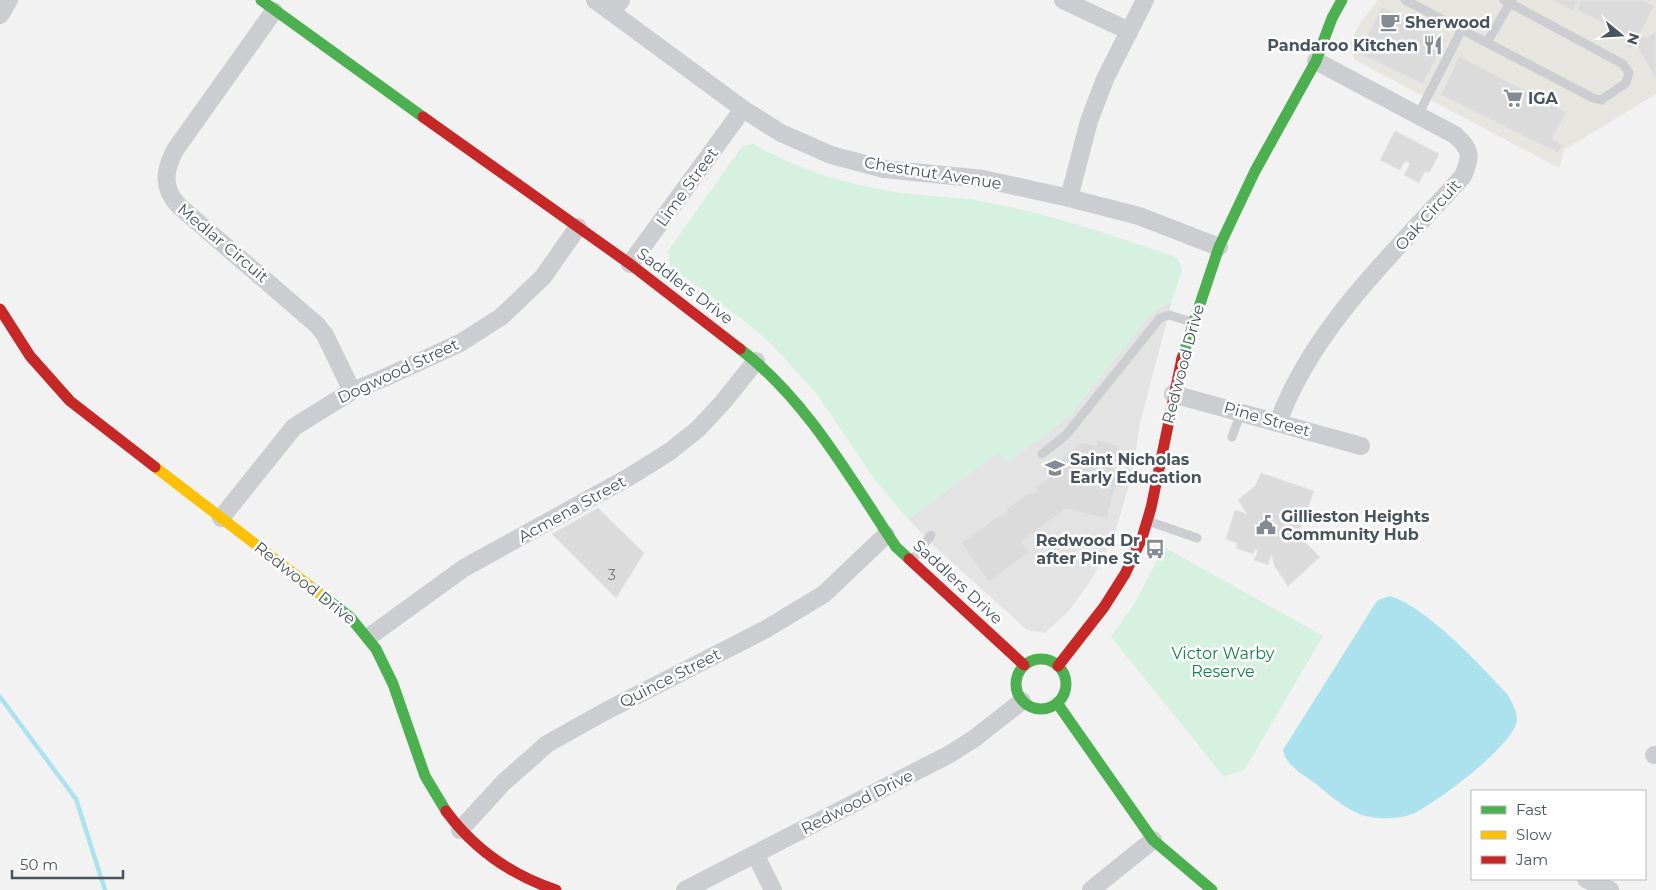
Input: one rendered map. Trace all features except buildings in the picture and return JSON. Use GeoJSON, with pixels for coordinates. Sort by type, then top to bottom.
{"type":"FeatureCollection","features":[{"type":"Feature","properties":{"kind":"street"},"geometry":{"type":"LineString","coordinates":[[0,15],[9,0]]}},
{"type":"Feature","properties":{"kind":"street","name":"Chestnut Avenue"},"geometry":{"type":"LineString","coordinates":[[595,0],[617,6],[743,109],[781,133],[831,155],[884,169],[983,179],[1069,198],[1139,216],[1219,247]]}},
{"type":"Feature","properties":{"kind":"street"},"geometry":{"type":"LineString","coordinates":[[1063,0],[1129,31]]}},
{"type":"Feature","properties":{"kind":"street"},"geometry":{"type":"LineString","coordinates":[[1069,198],[1089,121],[1105,79],[1145,0]]}},
{"type":"Feature","properties":{"kind":"street","name":"Redwood Drive"},"geometry":{"type":"LineString","coordinates":[[1316,61],[1332,18],[1342,0]]}},
{"type":"Feature","properties":{"kind":"street","name":"Saddlers Drive"},"geometry":{"type":"LineString","coordinates":[[268,6],[630,264],[756,361],[773,377],[823,438],[886,535],[911,561],[1024,665]]}},
{"type":"Feature","properties":{"kind":"street","name":"Medlar Circuit"},"geometry":{"type":"LineString","coordinates":[[268,6],[175,150],[166,170],[167,190],[179,206],[317,324],[329,342],[352,391]]}},
{"type":"Feature","properties":{"kind":"street","name":"Redwood Drive"},"geometry":{"type":"LineString","coordinates":[[1058,666],[1104,607],[1125,574],[1142,538],[1173,394],[1192,322],[1219,247],[1255,171],[1316,61],[1342,27]]}},
{"type":"Feature","properties":{"kind":"street","name":"Oak Circuit"},"geometry":{"type":"LineString","coordinates":[[1278,422],[1297,377],[1326,332],[1463,176],[1470,160],[1466,146],[1455,135],[1316,61]]}},
{"type":"Feature","properties":{"kind":"street","name":"Lime Street"},"geometry":{"type":"LineString","coordinates":[[630,264],[743,109]]}},
{"type":"Feature","properties":{"kind":"street","name":"Dogwood Street"},"geometry":{"type":"LineString","coordinates":[[221,518],[294,427],[352,391],[460,343],[501,317],[543,277],[578,227]]}},
{"type":"Feature","properties":{"kind":"street","name":"Redwood Drive"},"geometry":{"type":"LineString","coordinates":[[0,309],[30,356],[70,401],[350,616],[370,636],[386,666],[435,795],[460,830],[485,853],[514,873],[556,890]]}},
{"type":"Feature","properties":{"kind":"street","name":"Acmena Street"},"geometry":{"type":"LineString","coordinates":[[370,636],[464,568],[630,477],[669,452],[698,429],[756,361]]}},
{"type":"Feature","properties":{"kind":"street","name":"Pine Street"},"geometry":{"type":"LineString","coordinates":[[1173,394],[1361,446]]}},
{"type":"Feature","properties":{"kind":"street","name":"Quince Street"},"geometry":{"type":"LineString","coordinates":[[460,830],[503,783],[547,744],[604,712],[766,629],[824,594],[886,535]]}},
{"type":"Feature","properties":{"kind":"street"},"geometry":{"type":"LineString","coordinates":[[1041,659],[1058,666],[1064,676],[1065,687],[1057,703],[1039,709],[1022,701],[1018,695],[1016,682],[1017,676],[1024,665],[1041,659]]}},
{"type":"Feature","properties":{"kind":"street","name":"Redwood Drive"},"geometry":{"type":"LineString","coordinates":[[685,890],[950,754],[975,738],[1022,701]]}},
{"type":"Feature","properties":{"kind":"street"},"geometry":{"type":"LineString","coordinates":[[1057,703],[1153,840],[1212,890]]}},
{"type":"Feature","properties":{"kind":"street"},"geometry":{"type":"LineString","coordinates":[[1090,890],[1153,840]]}},
{"type":"Feature","properties":{"kind":"street"},"geometry":{"type":"LineString","coordinates":[[755,854],[773,890]]}},
{"type":"Feature","properties":{"kind":"street"},"geometry":{"type":"LineString","coordinates":[[1588,880],[1610,890]]}},
{"type":"Feature","properties":{"kind":"lane"},"geometry":{"type":"LineString","coordinates":[[1410,1],[1462,29],[1593,98],[1601,100],[1626,83],[1629,73],[1622,64],[1509,1],[1487,42]]}},
{"type":"Feature","properties":{"kind":"lane"},"geometry":{"type":"LineString","coordinates":[[1418,115],[1462,29]]}},
{"type":"Feature","properties":{"kind":"lane"},"geometry":{"type":"LineString","coordinates":[[1042,454],[1066,435],[1160,318],[1169,315],[1192,322]]}},
{"type":"Feature","properties":{"kind":"lane"},"geometry":{"type":"LineString","coordinates":[[1232,437],[1241,412]]}},
{"type":"Feature","properties":{"kind":"lane"},"geometry":{"type":"LineString","coordinates":[[1147,520],[1197,538]]}},
{"type":"Feature","properties":{"kind":"lane"},"geometry":{"type":"LineString","coordinates":[[911,561],[931,535]]}},
{"type":"Feature","properties":{"kind":"shaded area"},"geometry":{"type":"Polygon","coordinates":[[[1378,0],[1656,0],[1656,94],[1564,150],[1559,168],[1355,60],[1349,44],[1361,22],[1378,0]]]}},
{"type":"Feature","properties":{"kind":"shaded area","name":"Saint Nicholas Early Education"},"geometry":{"type":"Polygon","coordinates":[[[1172,301],[1140,423],[1132,475],[1114,536],[1091,580],[1069,611],[1045,633],[1027,630],[933,545],[908,519],[997,453],[1001,453],[1008,462],[1069,416],[1152,312],[1172,301]]]}},
{"type":"Feature","properties":{"kind":"green space"},"geometry":{"type":"Polygon","coordinates":[[[753,144],[788,161],[839,180],[895,192],[974,200],[1000,205],[1052,217],[1178,258],[1182,270],[1172,301],[1152,312],[1069,416],[1008,462],[1003,455],[997,454],[908,519],[875,480],[816,393],[772,345],[746,322],[671,267],[668,251],[743,145],[753,144]]]}},
{"type":"Feature","properties":{"kind":"green space","name":"Victor Warby Reserve"},"geometry":{"type":"Polygon","coordinates":[[[1164,547],[1323,636],[1245,769],[1224,777],[1111,637],[1136,601],[1164,547]]]}},
{"type":"Feature","properties":{"kind":"water"},"geometry":{"type":"Polygon","coordinates":[[[1390,596],[1405,602],[1421,612],[1453,639],[1508,695],[1515,710],[1517,720],[1513,731],[1489,758],[1438,799],[1412,814],[1382,818],[1369,817],[1353,811],[1337,801],[1291,765],[1283,750],[1373,607],[1378,600],[1390,596]]]}},
{"type":"Feature","properties":{"kind":"waterway"},"geometry":{"type":"LineString","coordinates":[[0,697],[76,799],[105,890]]}},
{"type":"Feature","properties":{"kind":"traffic: fast"},"geometry":{"type":"LineString","coordinates":[[261,0],[423,117]]}},
{"type":"Feature","properties":{"kind":"traffic: fast"},"geometry":{"type":"LineString","coordinates":[[1182,358],[1219,247],[1255,171],[1316,61],[1332,18],[1342,0]]}},
{"type":"Feature","properties":{"kind":"traffic: fast"},"geometry":{"type":"LineString","coordinates":[[740,349],[764,369],[807,416],[844,467],[896,547],[909,559]]}},
{"type":"Feature","properties":{"kind":"traffic: fast"},"geometry":{"type":"LineString","coordinates":[[319,593],[350,617],[376,649],[393,684],[425,776],[446,811]]}},
{"type":"Feature","properties":{"kind":"traffic: fast"},"geometry":{"type":"LineString","coordinates":[[1041,659],[1051,661],[1059,666],[1064,674],[1066,684],[1064,694],[1059,702],[1051,707],[1041,709],[1031,707],[1023,702],[1018,694],[1016,684],[1018,674],[1023,666],[1031,661],[1041,659]]}},
{"type":"Feature","properties":{"kind":"traffic: fast"},"geometry":{"type":"LineString","coordinates":[[1057,703],[1153,840],[1212,890]]}},
{"type":"Feature","properties":{"kind":"traffic: slow"},"geometry":{"type":"LineString","coordinates":[[155,467],[319,593]]}},
{"type":"Feature","properties":{"kind":"traffic: jam"},"geometry":{"type":"LineString","coordinates":[[423,117],[630,264],[740,349]]}},
{"type":"Feature","properties":{"kind":"traffic: jam"},"geometry":{"type":"LineString","coordinates":[[0,309],[30,356],[70,401],[155,467]]}},
{"type":"Feature","properties":{"kind":"traffic: jam"},"geometry":{"type":"LineString","coordinates":[[1058,666],[1104,607],[1125,574],[1142,538],[1151,508],[1182,358]]}},
{"type":"Feature","properties":{"kind":"traffic: jam"},"geometry":{"type":"LineString","coordinates":[[909,559],[1024,665]]}},
{"type":"Feature","properties":{"kind":"traffic: jam"},"geometry":{"type":"LineString","coordinates":[[446,811],[481,849],[524,877],[556,890]]}},
{"type":"Feature","properties":{"kind":"place","name":"Sherwood"},"geometry":{"type":"Point","coordinates":[1390,22]}},
{"type":"Feature","properties":{"kind":"place","name":"Pandaroo Kitchen"},"geometry":{"type":"Point","coordinates":[1433,45]}},
{"type":"Feature","properties":{"kind":"place","name":"IGA"},"geometry":{"type":"Point","coordinates":[1513,98]}},
{"type":"Feature","properties":{"kind":"place","name":"Saint Nicholas Early Education"},"geometry":{"type":"Point","coordinates":[1055,468]}},
{"type":"Feature","properties":{"kind":"place","name":"Gillieston Heights Community Hub"},"geometry":{"type":"Point","coordinates":[1266,525]}},
{"type":"Feature","properties":{"kind":"place","name":"Redwood Dr after Pine St"},"geometry":{"type":"Point","coordinates":[1155,549]}}]}
